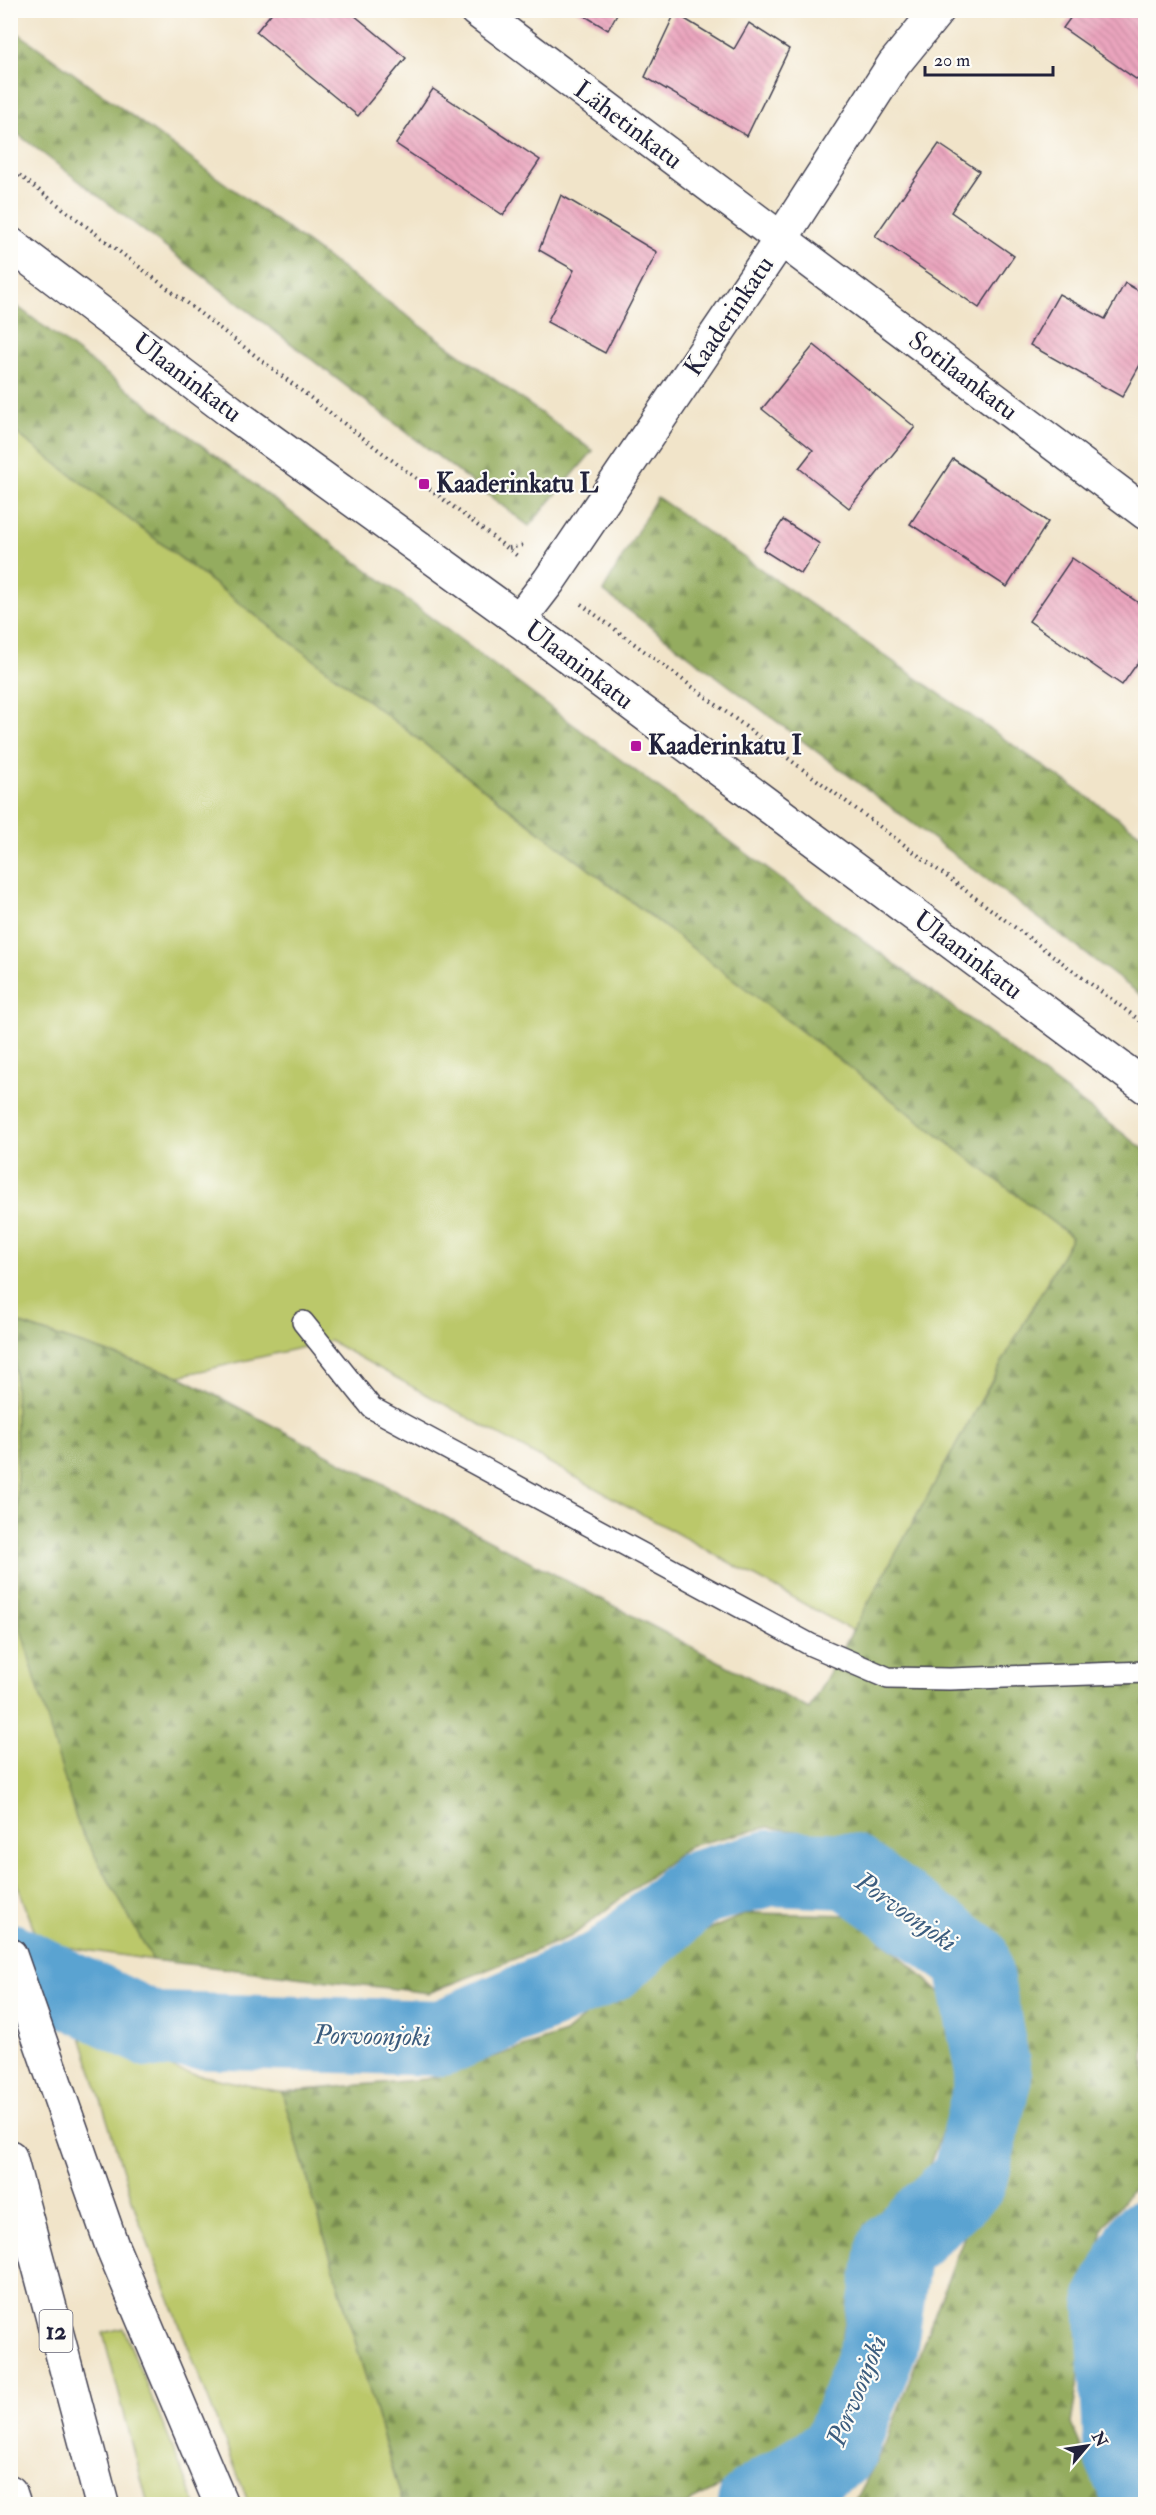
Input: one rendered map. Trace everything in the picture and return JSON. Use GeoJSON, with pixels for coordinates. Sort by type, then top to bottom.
{"type":"FeatureCollection","features":[{"type":"Feature","properties":{"kind":"main road","name":"Lähetinkatu"},"geometry":{"type":"LineString","coordinates":[[476,10],[781,239]]}},
{"type":"Feature","properties":{"kind":"main road","name":"Kaaderinkatu"},"geometry":{"type":"LineString","coordinates":[[519,620],[549,581],[781,239],[894,64],[938,10]]}},
{"type":"Feature","properties":{"kind":"main road","name":"Sotilaankatu"},"geometry":{"type":"LineString","coordinates":[[781,239],[1146,513]]}},
{"type":"Feature","properties":{"kind":"main road","name":"Ulaaninkatu"},"geometry":{"type":"LineString","coordinates":[[10,244],[230,411],[519,620],[1146,1087]]}},
{"type":"Feature","properties":{"kind":"main road"},"geometry":{"type":"LineString","coordinates":[[10,1955],[112,2246],[221,2505]]}},
{"type":"Feature","properties":{"kind":"main road","name":"12"},"geometry":{"type":"LineString","coordinates":[[10,2157],[102,2505]]}},
{"type":"Feature","properties":{"kind":"main road"},"geometry":{"type":"LineString","coordinates":[[10,2492],[14,2505]]}},
{"type":"Feature","properties":{"kind":"lane"},"geometry":{"type":"LineString","coordinates":[[303,1322],[372,1408],[811,1645],[888,1678],[1146,1672]]}},
{"type":"Feature","properties":{"kind":"path"},"geometry":{"type":"LineString","coordinates":[[10,168],[549,581],[1146,1025]]}},
{"type":"Feature","properties":{"kind":"green space"},"geometry":{"type":"Polygon","coordinates":[[[10,28],[593,451],[529,526],[11,129],[10,28]]]}},
{"type":"Feature","properties":{"kind":"green space"},"geometry":{"type":"Polygon","coordinates":[[[10,301],[563,717],[1145,1150],[1145,2173],[1103,2228],[1071,2424],[1107,2504],[850,2504],[855,2502],[885,2444],[1025,2077],[997,1936],[859,1841],[768,1827],[689,1846],[572,1936],[429,1993],[153,1960],[78,1825],[20,1626],[14,1322],[179,1376],[809,1709],[1072,1237],[11,429],[10,301]]]}},
{"type":"Feature","properties":{"kind":"green space"},"geometry":{"type":"Polygon","coordinates":[[[11,429],[1072,1237],[853,1631],[330,1341],[179,1376],[15,1322],[78,1825],[153,1960],[39,1943],[11,1867],[11,429]]]}},
{"type":"Feature","properties":{"kind":"green space"},"geometry":{"type":"Polygon","coordinates":[[[657,497],[1145,837],[1145,998],[603,591],[657,497]]]}},
{"type":"Feature","properties":{"kind":"green space"},"geometry":{"type":"Polygon","coordinates":[[[748,1913],[855,1915],[943,1995],[962,2079],[922,2185],[860,2240],[829,2412],[788,2453],[686,2504],[403,2504],[282,2092],[427,2079],[565,2033],[668,1947],[748,1913]]]}},
{"type":"Feature","properties":{"kind":"green space"},"geometry":{"type":"Polygon","coordinates":[[[77,2024],[179,2071],[282,2092],[403,2504],[249,2504],[137,2215],[77,2024]]]}},
{"type":"Feature","properties":{"kind":"green space"},"geometry":{"type":"Polygon","coordinates":[[[123,2328],[196,2504],[148,2504],[103,2333],[123,2328]]]}},
{"type":"Feature","properties":{"kind":"building"},"geometry":{"type":"Polygon","coordinates":[[[274,10],[348,10],[406,58],[358,116],[256,32],[274,10]]]}},
{"type":"Feature","properties":{"kind":"building"},"geometry":{"type":"Polygon","coordinates":[[[575,10],[619,10],[608,30],[575,10]]]}},
{"type":"Feature","properties":{"kind":"building"},"geometry":{"type":"Polygon","coordinates":[[[1076,10],[1146,10],[1146,86],[1063,28],[1076,10]]]}},
{"type":"Feature","properties":{"kind":"building"},"geometry":{"type":"Polygon","coordinates":[[[675,13],[734,49],[749,23],[789,49],[747,136],[645,77],[675,13]]]}},
{"type":"Feature","properties":{"kind":"building"},"geometry":{"type":"Polygon","coordinates":[[[433,89],[540,160],[503,215],[396,144],[433,89]]]}},
{"type":"Feature","properties":{"kind":"building"},"geometry":{"type":"Polygon","coordinates":[[[939,144],[979,171],[951,212],[1014,256],[979,308],[875,236],[939,144]]]}},
{"type":"Feature","properties":{"kind":"building"},"geometry":{"type":"Polygon","coordinates":[[[561,195],[657,252],[605,353],[547,322],[574,270],[539,250],[561,195]]]}},
{"type":"Feature","properties":{"kind":"building"},"geometry":{"type":"Polygon","coordinates":[[[1125,283],[1146,295],[1146,354],[1122,397],[1030,345],[1059,294],[1105,319],[1125,283]]]}},
{"type":"Feature","properties":{"kind":"building"},"geometry":{"type":"Polygon","coordinates":[[[814,345],[915,427],[849,508],[799,468],[813,450],[762,409],[814,345]]]}},
{"type":"Feature","properties":{"kind":"building"},"geometry":{"type":"Polygon","coordinates":[[[953,459],[1048,522],[1007,587],[910,524],[953,459]]]}},
{"type":"Feature","properties":{"kind":"building"},"geometry":{"type":"Polygon","coordinates":[[[783,520],[820,544],[801,574],[763,550],[783,520]]]}},
{"type":"Feature","properties":{"kind":"building"},"geometry":{"type":"Polygon","coordinates":[[[1072,558],[1146,608],[1146,651],[1122,685],[1029,621],[1072,558]]]}},
{"type":"Feature","properties":{"kind":"waterway","name":"Porvoonjoki"},"geometry":{"type":"LineString","coordinates":[[10,1961],[152,2030],[442,2038],[609,1965],[698,1888],[770,1868],[849,1871],[972,1959],[994,2076],[969,2180],[894,2249],[880,2344],[839,2451],[755,2504]]}},
{"type":"Feature","properties":{"kind":"waterway","name":"Porvoonjoki"},"geometry":{"type":"LineString","coordinates":[[1144,2504],[1122,2455],[1113,2299],[1146,2237]]}},
{"type":"Feature","properties":{"kind":"place","name":"Kaaderinkatu L"},"geometry":{"type":"Point","coordinates":[424,484]}},
{"type":"Feature","properties":{"kind":"place","name":"Kaaderinkatu I"},"geometry":{"type":"Point","coordinates":[636,746]}}]}
